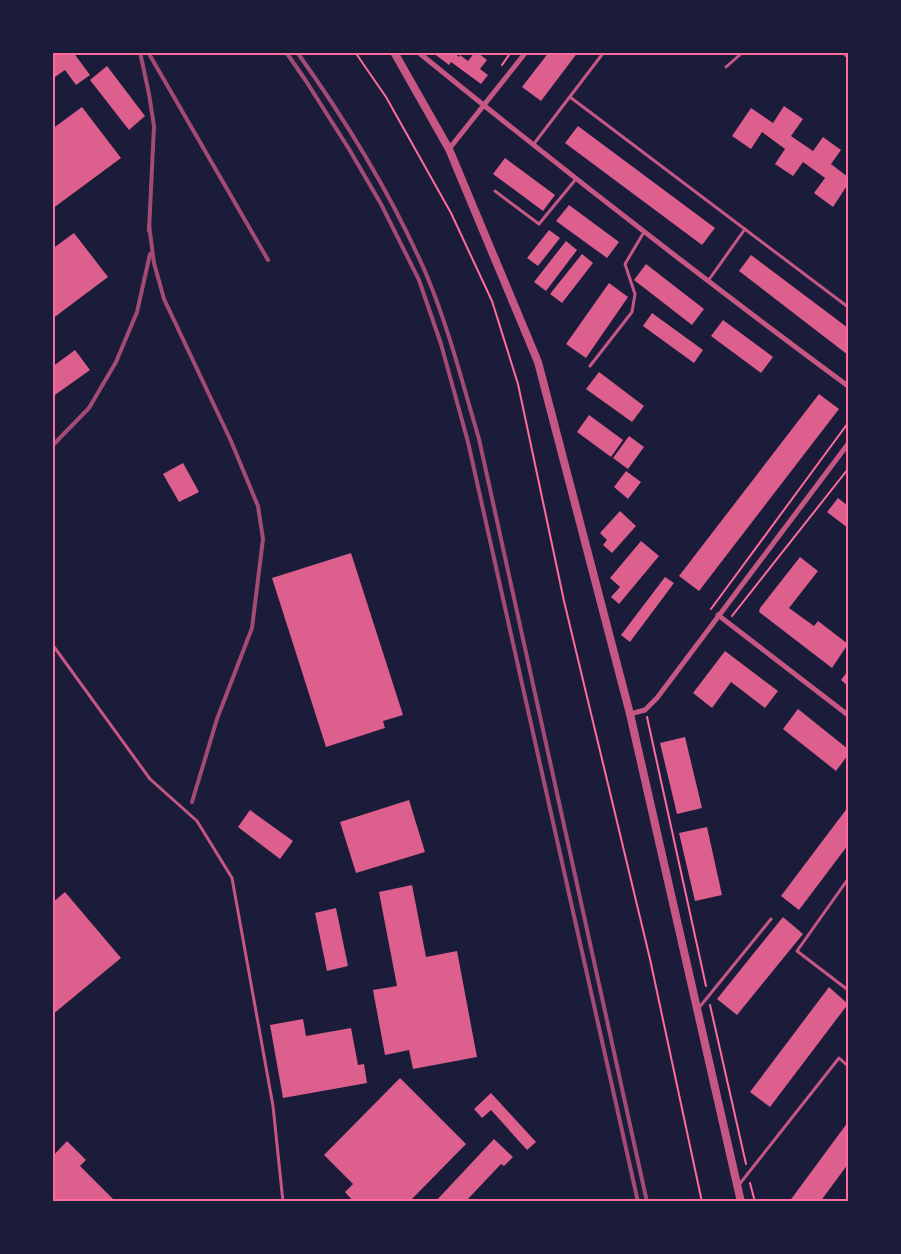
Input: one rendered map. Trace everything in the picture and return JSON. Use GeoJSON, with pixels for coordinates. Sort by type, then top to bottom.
{"type":"FeatureCollection","features":[{"type":"Feature","properties":{"kind":"street"},"geometry":{"type":"LineString","coordinates":[[394,52],[450,149],[538,362],[630,714],[741,1202]]}},
{"type":"Feature","properties":{"kind":"street"},"geometry":{"type":"LineString","coordinates":[[418,52],[644,232],[848,386]]}},
{"type":"Feature","properties":{"kind":"street"},"geometry":{"type":"LineString","coordinates":[[450,149],[526,52]]}},
{"type":"Feature","properties":{"kind":"street"},"geometry":{"type":"LineString","coordinates":[[630,714],[645,710],[657,698],[848,444]]}},
{"type":"Feature","properties":{"kind":"street"},"geometry":{"type":"LineString","coordinates":[[718,615],[848,715]]}},
{"type":"Feature","properties":{"kind":"lane"},"geometry":{"type":"LineString","coordinates":[[533,145],[604,52]]}},
{"type":"Feature","properties":{"kind":"lane"},"geometry":{"type":"LineString","coordinates":[[726,67],[743,52]]}},
{"type":"Feature","properties":{"kind":"lane"},"geometry":{"type":"LineString","coordinates":[[570,97],[848,307]]}},
{"type":"Feature","properties":{"kind":"lane"},"geometry":{"type":"LineString","coordinates":[[495,190],[539,224],[576,179]]}},
{"type":"Feature","properties":{"kind":"lane"},"geometry":{"type":"LineString","coordinates":[[708,281],[745,229]]}},
{"type":"Feature","properties":{"kind":"lane"},"geometry":{"type":"LineString","coordinates":[[590,366],[632,312],[635,294],[625,264],[644,232]]}},
{"type":"Feature","properties":{"kind":"lane"},"geometry":{"type":"LineString","coordinates":[[52,644],[150,779],[197,821],[232,878],[273,1106],[283,1202]]}},
{"type":"Feature","properties":{"kind":"lane"},"geometry":{"type":"LineString","coordinates":[[848,879],[797,950],[848,990]]}},
{"type":"Feature","properties":{"kind":"lane"},"geometry":{"type":"LineString","coordinates":[[697,1010],[771,919]]}},
{"type":"Feature","properties":{"kind":"lane"},"geometry":{"type":"LineString","coordinates":[[738,1187],[839,1058],[848,1066]]}},
{"type":"Feature","properties":{"kind":"path"},"geometry":{"type":"LineString","coordinates":[[355,52],[386,97],[451,213],[492,301],[518,384],[564,601],[650,959],[702,1202]]}},
{"type":"Feature","properties":{"kind":"path"},"geometry":{"type":"LineString","coordinates":[[502,65],[511,52]]}},
{"type":"Feature","properties":{"kind":"path"},"geometry":{"type":"LineString","coordinates":[[714,621],[708,617],[711,610],[848,423]]}},
{"type":"Feature","properties":{"kind":"path"},"geometry":{"type":"LineString","coordinates":[[728,622],[848,468]]}},
{"type":"Feature","properties":{"kind":"path"},"geometry":{"type":"LineString","coordinates":[[645,710],[755,1202]]}},
{"type":"Feature","properties":{"kind":"building"},"geometry":{"type":"Polygon","coordinates":[[[52,52],[73,52],[90,75],[76,85],[65,70],[52,79],[52,52]]]}},
{"type":"Feature","properties":{"kind":"building"},"geometry":{"type":"Polygon","coordinates":[[[432,52],[453,52],[468,61],[477,52],[487,60],[480,69],[488,75],[481,84],[451,62],[449,65],[432,52]]]}},
{"type":"Feature","properties":{"kind":"building"},"geometry":{"type":"Polygon","coordinates":[[[549,52],[578,52],[541,101],[522,87],[549,52]]]}},
{"type":"Feature","properties":{"kind":"building"},"geometry":{"type":"Polygon","coordinates":[[[107,66],[145,116],[129,130],[90,80],[107,66]]]}},
{"type":"Feature","properties":{"kind":"building"},"geometry":{"type":"Polygon","coordinates":[[[784,106],[803,119],[791,136],[813,151],[823,137],[841,150],[831,164],[848,177],[848,184],[833,207],[814,193],[825,178],[803,162],[793,176],[775,164],[785,149],[762,132],[751,149],[732,136],[751,108],[773,123],[784,106]]]}},
{"type":"Feature","properties":{"kind":"building"},"geometry":{"type":"Polygon","coordinates":[[[82,107],[121,158],[52,209],[52,129],[82,107]]]}},
{"type":"Feature","properties":{"kind":"building"},"geometry":{"type":"Polygon","coordinates":[[[578,126],[715,228],[702,245],[565,143],[578,126]]]}},
{"type":"Feature","properties":{"kind":"building"},"geometry":{"type":"Polygon","coordinates":[[[505,158],[555,195],[543,211],[493,174],[505,158]]]}},
{"type":"Feature","properties":{"kind":"building"},"geometry":{"type":"Polygon","coordinates":[[[569,205],[619,242],[607,258],[556,221],[569,205]]]}},
{"type":"Feature","properties":{"kind":"building"},"geometry":{"type":"Polygon","coordinates":[[[549,230],[560,238],[538,266],[527,258],[549,230]]]}},
{"type":"Feature","properties":{"kind":"building"},"geometry":{"type":"Polygon","coordinates":[[[74,233],[108,277],[52,319],[52,249],[74,233]]]}},
{"type":"Feature","properties":{"kind":"building"},"geometry":{"type":"Polygon","coordinates":[[[566,241],[577,250],[546,291],[534,282],[566,241]]]}},
{"type":"Feature","properties":{"kind":"building"},"geometry":{"type":"Polygon","coordinates":[[[582,254],[593,263],[562,303],[550,294],[582,254]]]}},
{"type":"Feature","properties":{"kind":"building"},"geometry":{"type":"Polygon","coordinates":[[[751,255],[848,328],[848,355],[739,271],[751,255]]]}},
{"type":"Feature","properties":{"kind":"building"},"geometry":{"type":"Polygon","coordinates":[[[646,264],[704,309],[692,325],[634,280],[646,264]]]}},
{"type":"Feature","properties":{"kind":"building"},"geometry":{"type":"Polygon","coordinates":[[[609,283],[628,297],[586,358],[566,344],[609,283]]]}},
{"type":"Feature","properties":{"kind":"building"},"geometry":{"type":"Polygon","coordinates":[[[652,313],[703,350],[694,363],[643,326],[652,313]]]}},
{"type":"Feature","properties":{"kind":"building"},"geometry":{"type":"Polygon","coordinates":[[[723,320],[773,357],[761,373],[711,336],[723,320]]]}},
{"type":"Feature","properties":{"kind":"building"},"geometry":{"type":"Polygon","coordinates":[[[75,350],[90,370],[52,397],[52,367],[75,350]]]}},
{"type":"Feature","properties":{"kind":"building"},"geometry":{"type":"Polygon","coordinates":[[[599,372],[644,406],[632,422],[586,389],[599,372]]]}},
{"type":"Feature","properties":{"kind":"building"},"geometry":{"type":"Polygon","coordinates":[[[819,394],[839,409],[699,591],[679,576],[819,394]]]}},
{"type":"Feature","properties":{"kind":"building"},"geometry":{"type":"Polygon","coordinates":[[[589,415],[623,440],[611,457],[577,432],[589,415]]]}},
{"type":"Feature","properties":{"kind":"building"},"geometry":{"type":"Polygon","coordinates":[[[629,436],[644,447],[628,469],[613,458],[629,436]]]}},
{"type":"Feature","properties":{"kind":"building"},"geometry":{"type":"Polygon","coordinates":[[[183,463],[199,492],[179,502],[163,474],[183,463]]]}},
{"type":"Feature","properties":{"kind":"building"},"geometry":{"type":"Polygon","coordinates":[[[626,471],[641,482],[628,499],[614,487],[626,471]]]}},
{"type":"Feature","properties":{"kind":"building"},"geometry":{"type":"Polygon","coordinates":[[[838,498],[848,506],[848,528],[827,512],[838,498]]]}},
{"type":"Feature","properties":{"kind":"building"},"geometry":{"type":"Polygon","coordinates":[[[620,511],[636,526],[612,553],[603,545],[607,540],[600,533],[620,511]]]}},
{"type":"Feature","properties":{"kind":"building"},"geometry":{"type":"Polygon","coordinates":[[[641,541],[659,556],[619,604],[611,597],[620,587],[610,578],[641,541]]]}},
{"type":"Feature","properties":{"kind":"building"},"geometry":{"type":"Polygon","coordinates":[[[351,553],[403,715],[383,721],[385,728],[326,747],[272,578],[351,553]]]}},
{"type":"Feature","properties":{"kind":"building"},"geometry":{"type":"Polygon","coordinates":[[[800,557],[818,571],[789,608],[814,626],[818,621],[848,644],[832,668],[759,612],[760,608],[800,557]]]}},
{"type":"Feature","properties":{"kind":"building"},"geometry":{"type":"Polygon","coordinates":[[[665,577],[674,583],[630,642],[621,635],[665,577]]]}},
{"type":"Feature","properties":{"kind":"building"},"geometry":{"type":"Polygon","coordinates":[[[725,651],[778,691],[765,708],[731,682],[712,708],[693,693],[725,651]]]}},
{"type":"Feature","properties":{"kind":"building"},"geometry":{"type":"Polygon","coordinates":[[[848,671],[848,686],[841,680],[848,671]]]}},
{"type":"Feature","properties":{"kind":"building"},"geometry":{"type":"Polygon","coordinates":[[[798,709],[848,749],[848,755],[836,771],[783,729],[798,709]]]}},
{"type":"Feature","properties":{"kind":"building"},"geometry":{"type":"Polygon","coordinates":[[[685,737],[702,808],[677,814],[660,743],[685,737]]]}},
{"type":"Feature","properties":{"kind":"building"},"geometry":{"type":"Polygon","coordinates":[[[409,800],[425,852],[356,873],[340,822],[409,800]]]}},
{"type":"Feature","properties":{"kind":"building"},"geometry":{"type":"Polygon","coordinates":[[[848,807],[848,845],[799,910],[781,896],[848,807]]]}},
{"type":"Feature","properties":{"kind":"building"},"geometry":{"type":"Polygon","coordinates":[[[250,810],[293,841],[280,859],[238,827],[250,810]]]}},
{"type":"Feature","properties":{"kind":"building"},"geometry":{"type":"Polygon","coordinates":[[[707,827],[722,895],[695,901],[679,833],[707,827]]]}},
{"type":"Feature","properties":{"kind":"building"},"geometry":{"type":"Polygon","coordinates":[[[412,885],[426,957],[457,951],[477,1057],[413,1069],[409,1050],[385,1055],[373,990],[397,986],[379,892],[412,885]]]}},
{"type":"Feature","properties":{"kind":"building"},"geometry":{"type":"Polygon","coordinates":[[[65,892],[121,958],[52,1015],[52,903],[65,892]]]}},
{"type":"Feature","properties":{"kind":"building"},"geometry":{"type":"Polygon","coordinates":[[[336,908],[348,966],[327,971],[315,913],[336,908]]]}},
{"type":"Feature","properties":{"kind":"building"},"geometry":{"type":"Polygon","coordinates":[[[783,917],[803,934],[737,1015],[717,999],[783,917]]]}},
{"type":"Feature","properties":{"kind":"building"},"geometry":{"type":"Polygon","coordinates":[[[829,987],[848,1004],[770,1107],[750,1092],[829,987]]]}},
{"type":"Feature","properties":{"kind":"building"},"geometry":{"type":"Polygon","coordinates":[[[303,1019],[306,1036],[351,1028],[358,1065],[364,1064],[367,1083],[283,1098],[270,1025],[303,1019]]]}},
{"type":"Feature","properties":{"kind":"building"},"geometry":{"type":"Polygon","coordinates":[[[400,1078],[466,1144],[409,1202],[379,1202],[377,1199],[374,1202],[354,1202],[345,1192],[353,1184],[324,1155],[400,1078]]]}},
{"type":"Feature","properties":{"kind":"building"},"geometry":{"type":"Polygon","coordinates":[[[491,1093],[536,1142],[527,1150],[491,1110],[482,1118],[474,1109],[491,1093]]]}},
{"type":"Feature","properties":{"kind":"building"},"geometry":{"type":"Polygon","coordinates":[[[848,1122],[848,1164],[820,1202],[789,1202],[848,1122]]]}},
{"type":"Feature","properties":{"kind":"building"},"geometry":{"type":"Polygon","coordinates":[[[494,1139],[513,1157],[504,1166],[501,1164],[467,1200],[468,1202],[435,1202],[494,1139]]]}},
{"type":"Feature","properties":{"kind":"building"},"geometry":{"type":"Polygon","coordinates":[[[67,1141],[86,1160],[80,1166],[116,1202],[57,1202],[52,1197],[52,1157],[67,1141]]]}},
{"type":"Feature","properties":{"kind":"railway"},"geometry":{"type":"LineString","coordinates":[[140,52],[154,126],[149,231]]}},
{"type":"Feature","properties":{"kind":"railway"},"geometry":{"type":"LineString","coordinates":[[148,52],[268,260]]}},
{"type":"Feature","properties":{"kind":"railway"},"geometry":{"type":"LineString","coordinates":[[286,52],[349,149],[381,204],[419,280],[441,344],[468,442],[638,1202]]}},
{"type":"Feature","properties":{"kind":"railway"},"geometry":{"type":"LineString","coordinates":[[297,52],[334,105],[384,189],[427,276],[455,357],[479,439],[647,1202]]}},
{"type":"Feature","properties":{"kind":"railway"},"geometry":{"type":"LineString","coordinates":[[149,225],[154,263],[164,299],[231,441],[258,506],[263,539],[252,628],[217,719],[192,802]]}},
{"type":"Feature","properties":{"kind":"railway"},"geometry":{"type":"LineString","coordinates":[[52,446],[89,408],[116,362],[137,312],[150,254]]}}]}
